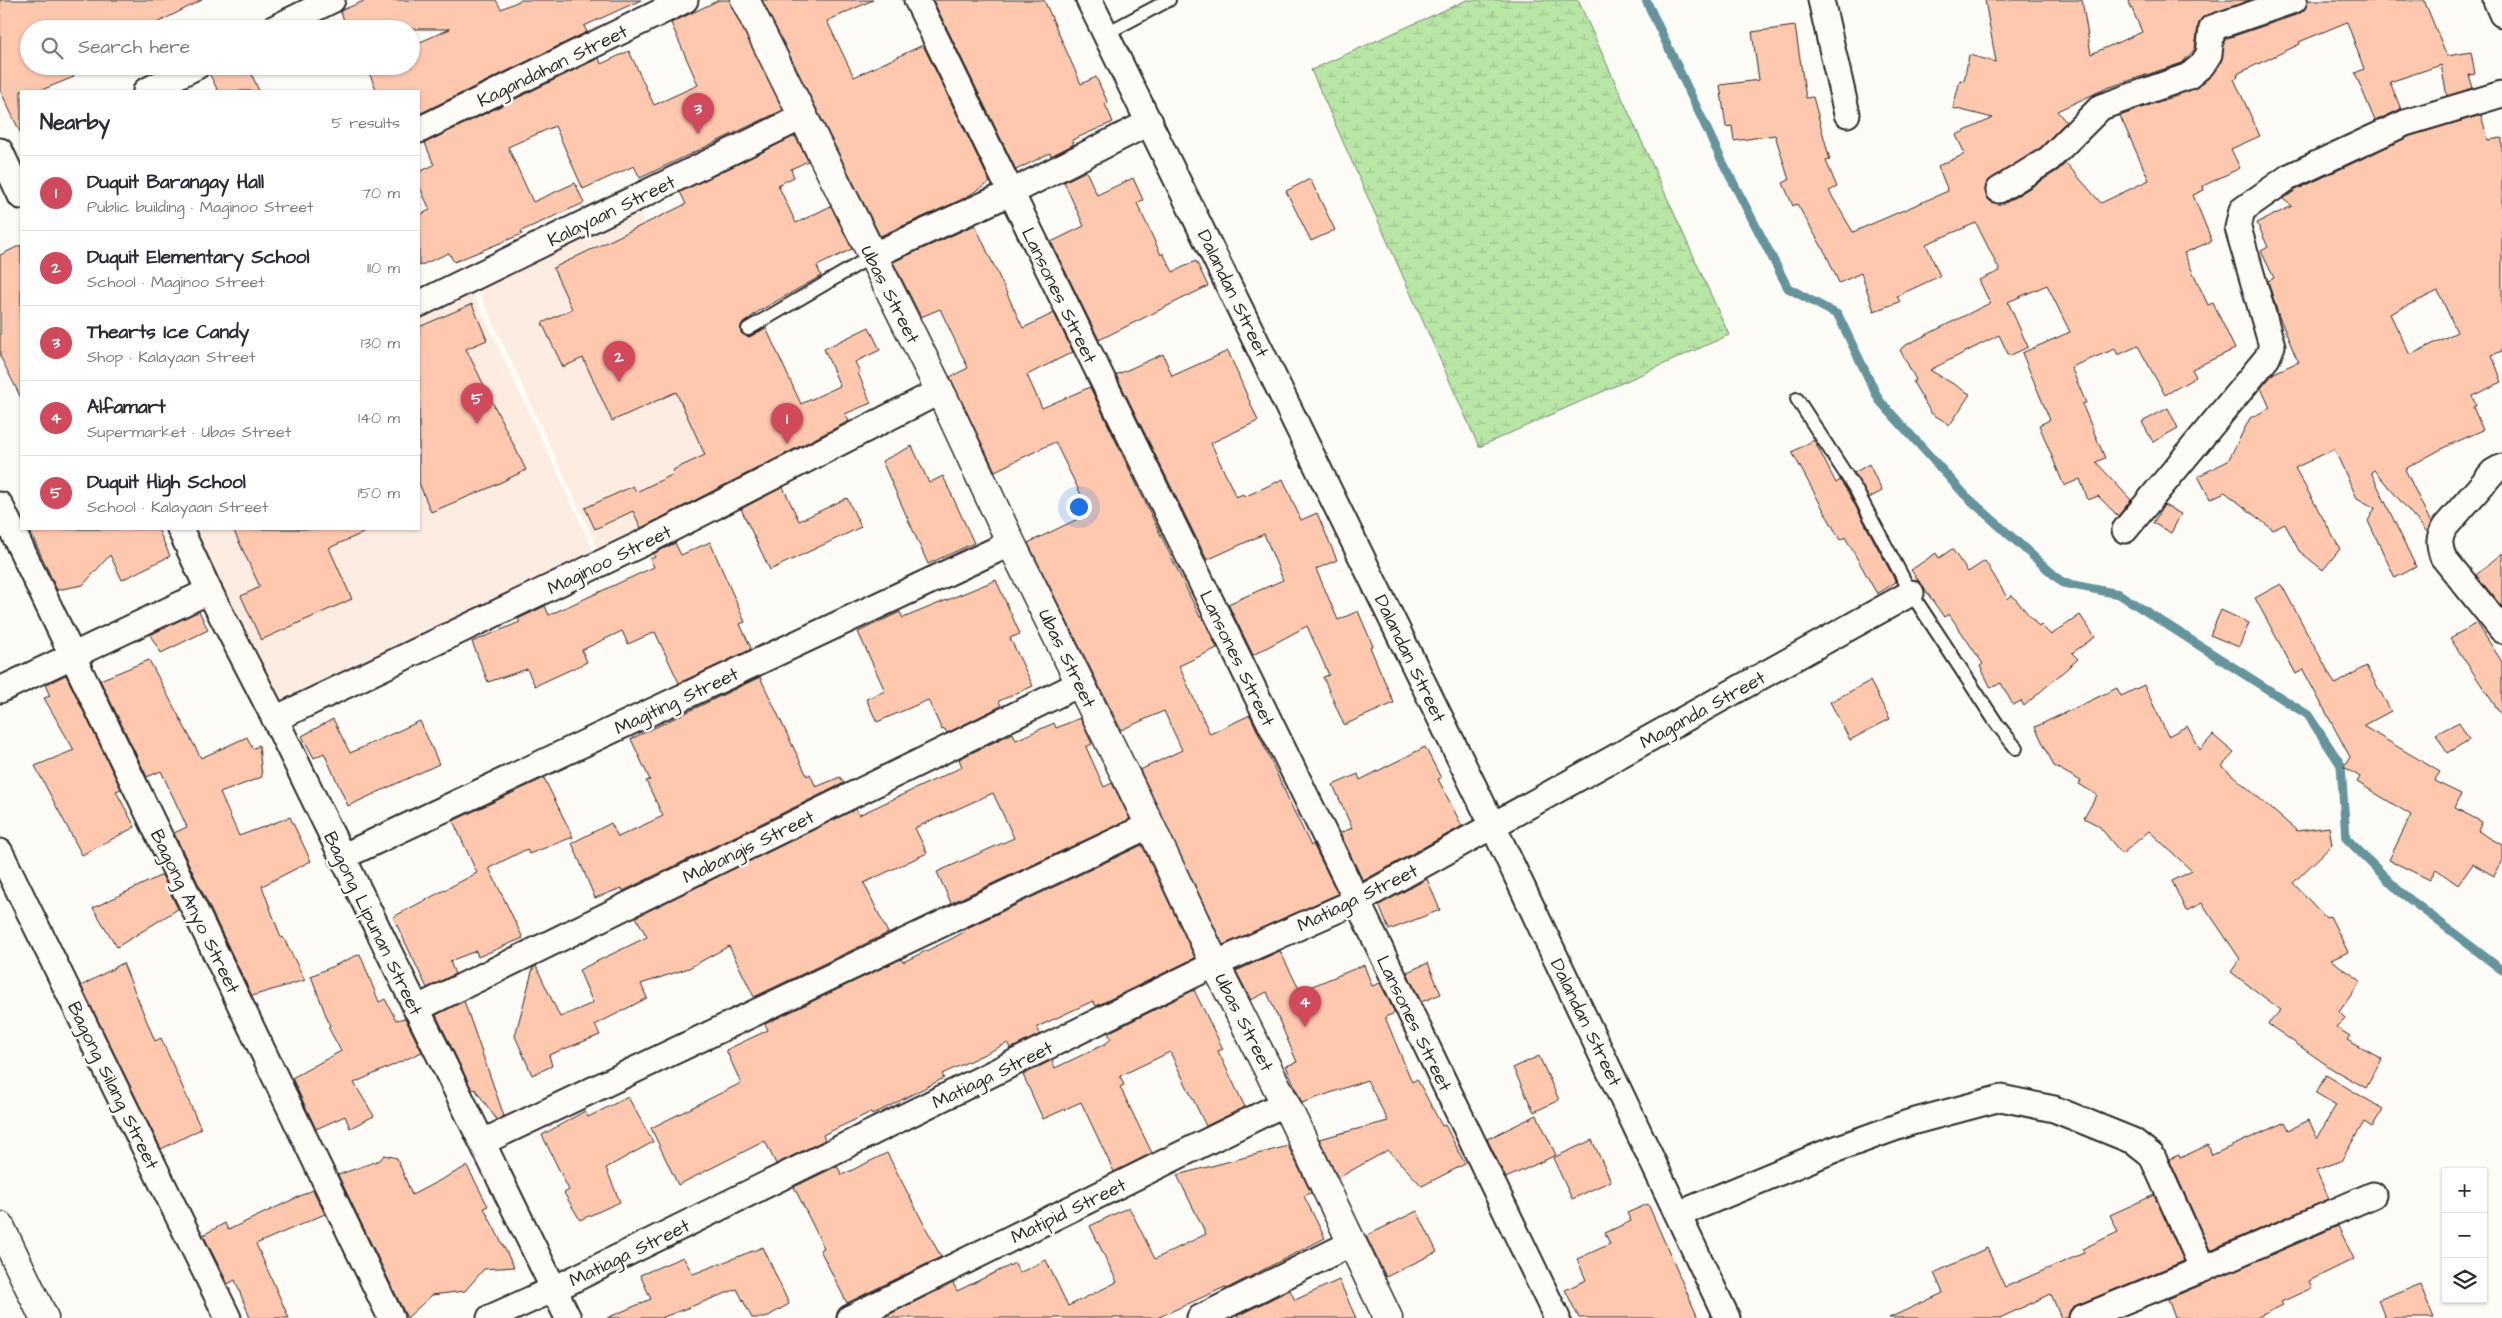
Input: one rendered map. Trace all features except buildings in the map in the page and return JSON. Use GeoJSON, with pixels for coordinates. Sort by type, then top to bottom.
{"type":"FeatureCollection","features":[{"type":"Feature","properties":{"kind":"street"},"geometry":{"type":"LineString","coordinates":[[291,20],[332,0]]}},
{"type":"Feature","properties":{"kind":"street","name":"Kagandahan Street"},"geometry":{"type":"LineString","coordinates":[[420,130],[685,0]]}},
{"type":"Feature","properties":{"kind":"street","name":"Ubas Street"},"geometry":{"type":"LineString","coordinates":[[745,0],[940,391],[1011,544],[1150,824],[1215,964],[1285,1103],[1388,1318]]}},
{"type":"Feature","properties":{"kind":"street","name":"Lansones Street"},"geometry":{"type":"LineString","coordinates":[[917,0],[1357,901],[1557,1318]]}},
{"type":"Feature","properties":{"kind":"street","name":"Dalandan Street"},"geometry":{"type":"LineString","coordinates":[[1089,0],[1493,826],[1727,1318]]}},
{"type":"Feature","properties":{"kind":"street"},"geometry":{"type":"LineString","coordinates":[[1820,0],[1846,114]]}},
{"type":"Feature","properties":{"kind":"street"},"geometry":{"type":"LineString","coordinates":[[1999,190],[2049,159],[2101,107],[2189,76],[2202,66],[2209,54],[2212,28],[2294,0]]}},
{"type":"Feature","properties":{"kind":"street"},"geometry":{"type":"LineString","coordinates":[[2496,0],[2502,14]]}},
{"type":"Feature","properties":{"kind":"street"},"geometry":{"type":"LineString","coordinates":[[148,90],[179,75]]}},
{"type":"Feature","properties":{"kind":"street"},"geometry":{"type":"LineString","coordinates":[[2125,530],[2267,358],[2272,346],[2238,228],[2242,210],[2289,177],[2405,123],[2502,94]]}},
{"type":"Feature","properties":{"kind":"street","name":"Kalayaan Street"},"geometry":{"type":"LineString","coordinates":[[420,304],[804,116]]}},
{"type":"Feature","properties":{"kind":"street"},"geometry":{"type":"LineString","coordinates":[[872,256],[1010,192],[1150,122]]}},
{"type":"Feature","properties":{"kind":"street"},"geometry":{"type":"LineString","coordinates":[[9,155],[20,193]]}},
{"type":"Feature","properties":{"kind":"street","name":"Maginoo Street"},"geometry":{"type":"LineString","coordinates":[[275,719],[641,544],[940,391]]}},
{"type":"Feature","properties":{"kind":"street"},"geometry":{"type":"LineString","coordinates":[[2498,469],[2444,527],[2440,535],[2439,545],[2443,557],[2502,630]]}},
{"type":"Feature","properties":{"kind":"street","name":"Bagong Anyo Street"},"geometry":{"type":"LineString","coordinates":[[0,505],[391,1318]]}},
{"type":"Feature","properties":{"kind":"street","name":"Bagong Lipunan Street"},"geometry":{"type":"LineString","coordinates":[[180,530],[208,591],[275,719],[568,1318]]}},
{"type":"Feature","properties":{"kind":"street","name":"Magiting Street"},"geometry":{"type":"LineString","coordinates":[[342,857],[1011,544]]}},
{"type":"Feature","properties":{"kind":"street"},"geometry":{"type":"LineString","coordinates":[[0,690],[72,654],[208,591]]}},
{"type":"Feature","properties":{"kind":"street","name":"Maganda Street"},"geometry":{"type":"LineString","coordinates":[[1493,826],[1911,592]]}},
{"type":"Feature","properties":{"kind":"street","name":"Mabangis Street"},"geometry":{"type":"LineString","coordinates":[[416,1009],[1081,683]]}},
{"type":"Feature","properties":{"kind":"street"},"geometry":{"type":"LineString","coordinates":[[483,1142],[1150,824]]}},
{"type":"Feature","properties":{"kind":"street","name":"Matiaga Street"},"geometry":{"type":"LineString","coordinates":[[490,1318],[554,1289],[1215,964],[1357,901],[1493,826]]}},
{"type":"Feature","properties":{"kind":"street","name":"Bagong Silang Street"},"geometry":{"type":"LineString","coordinates":[[0,852],[228,1318]]}},
{"type":"Feature","properties":{"kind":"street"},"geometry":{"type":"LineString","coordinates":[[1679,1214],[1828,1152],[1908,1122],[2001,1098],[2054,1109],[2133,1141],[2152,1156],[2202,1269]]}},
{"type":"Feature","properties":{"kind":"street","name":"Matipid Street"},"geometry":{"type":"LineString","coordinates":[[850,1318],[1285,1103]]}},
{"type":"Feature","properties":{"kind":"street"},"geometry":{"type":"LineString","coordinates":[[2082,1318],[2202,1269],[2373,1195]]}},
{"type":"Feature","properties":{"kind":"street"},"geometry":{"type":"LineString","coordinates":[[0,1226],[44,1318]]}},
{"type":"Feature","properties":{"kind":"street"},"geometry":{"type":"LineString","coordinates":[[1200,1318],[1352,1243]]}},
{"type":"Feature","properties":{"kind":"lane"},"geometry":{"type":"LineString","coordinates":[[1105,34],[1168,0]]}},
{"type":"Feature","properties":{"kind":"lane"},"geometry":{"type":"LineString","coordinates":[[748,329],[872,256]]}},
{"type":"Feature","properties":{"kind":"lane"},"geometry":{"type":"LineString","coordinates":[[1796,399],[1856,490],[1911,592],[1997,724],[2016,748]]}},
{"type":"Feature","properties":{"kind":"shaded area"},"geometry":{"type":"Polygon","coordinates":[[[639,212],[762,478],[600,553],[477,287],[639,212]]]}},
{"type":"Feature","properties":{"kind":"shaded area"},"geometry":{"type":"Polygon","coordinates":[[[473,293],[596,556],[274,707],[190,530],[420,530],[420,318],[473,293]]]}},
{"type":"Feature","properties":{"kind":"green space"},"geometry":{"type":"Polygon","coordinates":[[[1467,0],[1578,0],[1729,335],[1479,447],[1311,70],[1467,0]]]}},
{"type":"Feature","properties":{"kind":"waterway"},"geometry":{"type":"LineString","coordinates":[[1646,0],[1721,159],[1788,288],[1838,315],[1879,400],[1965,495],[2063,583],[2119,594],[2308,715],[2341,765],[2346,838],[2399,891],[2502,970]]}},
{"type":"Feature","properties":{"kind":"place","name":"Thearts Ice Candy"},"geometry":{"type":"Point","coordinates":[698,134]}},
{"type":"Feature","properties":{"kind":"place","name":"Duquit Elementary School"},"geometry":{"type":"Point","coordinates":[619,382]}},
{"type":"Feature","properties":{"kind":"place","name":"Duquit High School"},"geometry":{"type":"Point","coordinates":[477,424]}},
{"type":"Feature","properties":{"kind":"place","name":"Duquit Barangay Hall"},"geometry":{"type":"Point","coordinates":[787,444]}},
{"type":"Feature","properties":{"kind":"place","name":"Alfamart"},"geometry":{"type":"Point","coordinates":[1305,1027]}}]}
